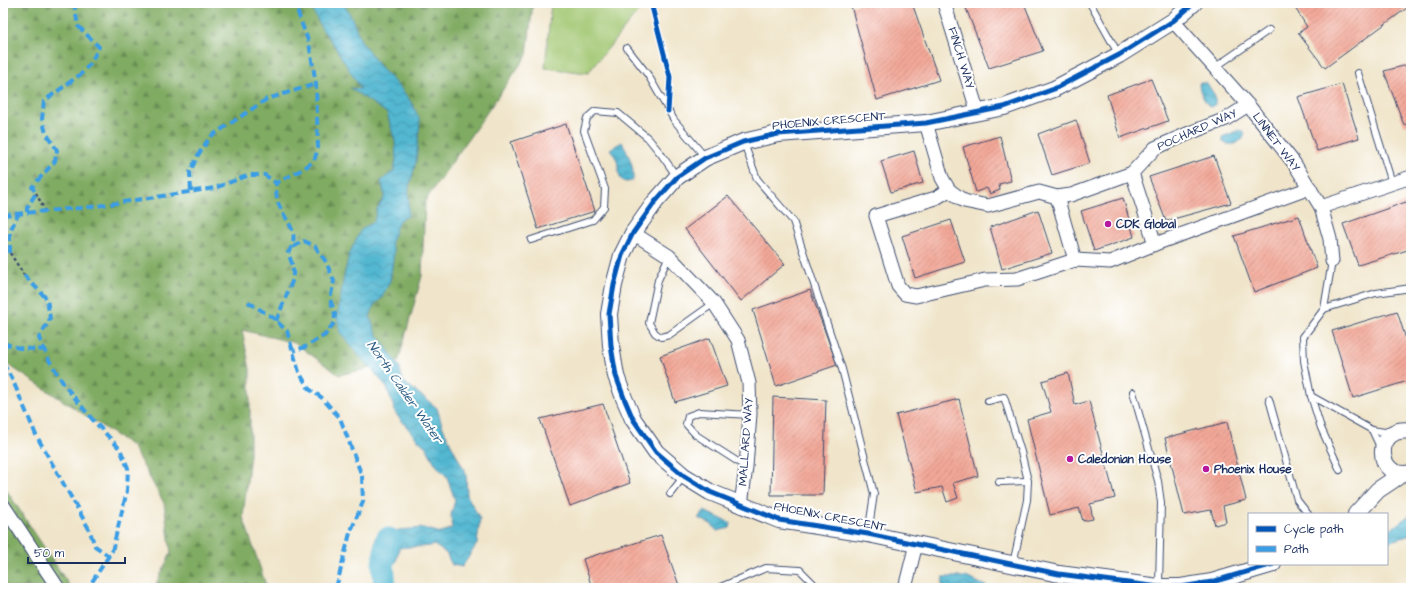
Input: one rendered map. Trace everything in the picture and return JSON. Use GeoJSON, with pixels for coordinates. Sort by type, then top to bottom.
{"type":"FeatureCollection","features":[{"type":"Feature","properties":{"kind":"street","name":"FINCH WAY"},"geometry":{"type":"LineString","coordinates":[[944,3],[978,113]]}},
{"type":"Feature","properties":{"kind":"street","name":"PHOENIX CRESCENT"},"geometry":{"type":"LineString","coordinates":[[1194,3],[1173,21],[1119,55],[1054,89],[1004,107],[926,123],[778,134],[743,142],[705,158],[677,177],[655,202],[633,233],[622,255],[614,285],[609,314],[610,346],[616,376],[633,419],[656,452],[684,476],[710,492],[779,520],[868,534],[1097,581],[1159,587],[1213,585],[1270,565]]}},
{"type":"Feature","properties":{"kind":"street","name":"LINNET WAY"},"geometry":{"type":"LineString","coordinates":[[1173,21],[1248,105],[1285,151],[1310,188],[1321,207],[1330,239],[1332,261]]}},
{"type":"Feature","properties":{"kind":"street","name":"POCHARD WAY"},"geometry":{"type":"LineString","coordinates":[[926,123],[942,178],[950,190],[964,201],[988,206],[1039,192],[1057,197],[1071,195],[1132,173],[1155,148],[1226,119],[1248,105]]}},
{"type":"Feature","properties":{"kind":"street"},"geometry":{"type":"LineString","coordinates":[[1132,173],[1156,244]]}},
{"type":"Feature","properties":{"kind":"street"},"geometry":{"type":"LineString","coordinates":[[1321,207],[1411,177]]}},
{"type":"Feature","properties":{"kind":"street"},"geometry":{"type":"LineString","coordinates":[[950,190],[936,198],[876,216],[898,286],[905,294],[916,296],[985,280],[1017,279],[1075,260],[1110,262],[1310,188]]}},
{"type":"Feature","properties":{"kind":"street"},"geometry":{"type":"LineString","coordinates":[[1057,197],[1075,260]]}},
{"type":"Feature","properties":{"kind":"street","name":"MALLARD WAY"},"geometry":{"type":"LineString","coordinates":[[633,233],[669,256],[714,303],[738,340],[749,383],[750,414],[746,467],[741,505]]}},
{"type":"Feature","properties":{"kind":"street"},"geometry":{"type":"LineString","coordinates":[[1378,490],[1384,459],[1383,445],[1387,438],[1405,429]]}},
{"type":"Feature","properties":{"kind":"street"},"geometry":{"type":"LineString","coordinates":[[1384,459],[1391,470],[1407,474]]}},
{"type":"Feature","properties":{"kind":"street"},"geometry":{"type":"LineString","coordinates":[[1357,513],[1378,490],[1407,474]]}},
{"type":"Feature","properties":{"kind":"street"},"geometry":{"type":"LineString","coordinates":[[3,505],[58,588]]}},
{"type":"Feature","properties":{"kind":"street"},"geometry":{"type":"LineString","coordinates":[[905,588],[916,544]]}},
{"type":"Feature","properties":{"kind":"lane"},"geometry":{"type":"LineString","coordinates":[[1090,3],[1119,55]]}},
{"type":"Feature","properties":{"kind":"lane"},"geometry":{"type":"LineString","coordinates":[[1214,68],[1269,30]]}},
{"type":"Feature","properties":{"kind":"lane"},"geometry":{"type":"LineString","coordinates":[[627,48],[648,75],[674,120],[705,158]]}},
{"type":"Feature","properties":{"kind":"lane"},"geometry":{"type":"LineString","coordinates":[[1358,73],[1392,183]]}},
{"type":"Feature","properties":{"kind":"lane"},"geometry":{"type":"LineString","coordinates":[[531,240],[593,220],[604,207],[605,189],[584,131],[587,118],[595,111],[618,113],[648,138],[677,177]]}},
{"type":"Feature","properties":{"kind":"lane"},"geometry":{"type":"LineString","coordinates":[[743,142],[757,179],[793,221],[842,369],[874,494],[868,534]]}},
{"type":"Feature","properties":{"kind":"lane"},"geometry":{"type":"LineString","coordinates":[[669,256],[658,280],[649,323],[655,333],[661,337],[669,335],[714,303]]}},
{"type":"Feature","properties":{"kind":"lane"},"geometry":{"type":"LineString","coordinates":[[1332,261],[1324,309],[1303,337],[1304,361],[1311,396],[1321,428],[1340,470]]}},
{"type":"Feature","properties":{"kind":"lane"},"geometry":{"type":"LineString","coordinates":[[1324,309],[1376,293],[1411,288]]}},
{"type":"Feature","properties":{"kind":"lane"},"geometry":{"type":"LineString","coordinates":[[1133,392],[1158,481],[1161,503],[1159,587]]}},
{"type":"Feature","properties":{"kind":"lane"},"geometry":{"type":"LineString","coordinates":[[1311,396],[1372,430],[1405,429]]}},
{"type":"Feature","properties":{"kind":"lane"},"geometry":{"type":"LineString","coordinates":[[988,401],[1004,397],[1028,481],[1027,500],[1013,564]]}},
{"type":"Feature","properties":{"kind":"lane"},"geometry":{"type":"LineString","coordinates":[[1269,399],[1297,500],[1307,513]]}},
{"type":"Feature","properties":{"kind":"lane"},"geometry":{"type":"LineString","coordinates":[[746,467],[696,435],[686,424],[688,416],[699,412],[750,414]]}},
{"type":"Feature","properties":{"kind":"lane"},"geometry":{"type":"LineString","coordinates":[[1372,430],[1384,459]]}},
{"type":"Feature","properties":{"kind":"lane"},"geometry":{"type":"LineString","coordinates":[[670,494],[684,476]]}},
{"type":"Feature","properties":{"kind":"lane"},"geometry":{"type":"LineString","coordinates":[[999,482],[1028,481]]}},
{"type":"Feature","properties":{"kind":"lane"},"geometry":{"type":"LineString","coordinates":[[718,588],[766,568],[800,570],[818,588]]}},
{"type":"Feature","properties":{"kind":"path"},"geometry":{"type":"LineString","coordinates":[[36,193],[45,211]]}},
{"type":"Feature","properties":{"kind":"path"},"geometry":{"type":"LineString","coordinates":[[10,253],[24,275]]}},
{"type":"Feature","properties":{"kind":"green space"},"geometry":{"type":"Polygon","coordinates":[[[3,3],[533,3],[527,55],[425,201],[422,276],[398,362],[339,375],[295,343],[242,330],[250,369],[250,455],[243,517],[267,588],[154,588],[171,553],[164,503],[132,446],[7,364],[3,367],[3,3]]]}},
{"type":"Feature","properties":{"kind":"green space"},"geometry":{"type":"Polygon","coordinates":[[[551,3],[645,3],[588,73],[545,68],[551,3]]]}},
{"type":"Feature","properties":{"kind":"green space"},"geometry":{"type":"Polygon","coordinates":[[[3,485],[71,588],[3,588],[3,485]]]}},
{"type":"Feature","properties":{"kind":"water"},"geometry":{"type":"Polygon","coordinates":[[[309,3],[343,3],[351,16],[361,41],[381,68],[403,91],[413,105],[420,121],[416,162],[409,187],[408,216],[399,220],[391,242],[394,253],[390,281],[381,299],[374,305],[370,317],[375,331],[399,366],[403,381],[437,408],[443,428],[466,474],[467,495],[480,519],[477,544],[462,567],[452,565],[446,553],[434,545],[399,548],[396,562],[379,568],[376,560],[376,536],[399,530],[423,528],[441,533],[452,528],[451,515],[455,500],[447,477],[436,465],[426,447],[416,438],[396,414],[387,388],[341,333],[337,318],[349,255],[360,231],[374,221],[377,209],[385,196],[381,181],[394,171],[396,160],[395,141],[387,113],[350,88],[361,89],[334,45],[322,29],[309,3]]]}},
{"type":"Feature","properties":{"kind":"water"},"geometry":{"type":"Polygon","coordinates":[[[1199,83],[1207,83],[1215,96],[1215,105],[1210,107],[1206,102],[1201,93],[1199,83]]]}},
{"type":"Feature","properties":{"kind":"water"},"geometry":{"type":"Polygon","coordinates":[[[1239,130],[1245,133],[1243,139],[1234,144],[1227,144],[1223,142],[1222,137],[1239,130]]]}},
{"type":"Feature","properties":{"kind":"water"},"geometry":{"type":"Polygon","coordinates":[[[622,142],[629,156],[633,170],[633,180],[628,182],[621,180],[617,160],[610,149],[622,142]]]}},
{"type":"Feature","properties":{"kind":"water"},"geometry":{"type":"Polygon","coordinates":[[[704,511],[731,523],[730,528],[717,531],[711,524],[698,518],[704,511]]]}},
{"type":"Feature","properties":{"kind":"water"},"geometry":{"type":"Polygon","coordinates":[[[1411,514],[1411,535],[1388,542],[1388,531],[1411,514]]]}},
{"type":"Feature","properties":{"kind":"water"},"geometry":{"type":"Polygon","coordinates":[[[943,577],[966,577],[990,588],[942,588],[943,577]]]}},
{"type":"Feature","properties":{"kind":"building"},"geometry":{"type":"Polygon","coordinates":[[[861,3],[912,3],[939,80],[877,100],[851,6],[861,3]]]}},
{"type":"Feature","properties":{"kind":"building"},"geometry":{"type":"Polygon","coordinates":[[[964,3],[1024,3],[1043,51],[989,68],[964,3]]]}},
{"type":"Feature","properties":{"kind":"building"},"geometry":{"type":"Polygon","coordinates":[[[1292,3],[1411,3],[1411,5],[1325,68],[1298,33],[1307,27],[1292,3]]]}},
{"type":"Feature","properties":{"kind":"building"},"geometry":{"type":"Polygon","coordinates":[[[1411,64],[1411,122],[1404,125],[1384,71],[1411,64]]]}},
{"type":"Feature","properties":{"kind":"building"},"geometry":{"type":"Polygon","coordinates":[[[1151,79],[1168,121],[1120,138],[1107,95],[1151,79]]]}},
{"type":"Feature","properties":{"kind":"building"},"geometry":{"type":"Polygon","coordinates":[[[1342,84],[1359,138],[1317,151],[1298,97],[1342,84]]]}},
{"type":"Feature","properties":{"kind":"building"},"geometry":{"type":"Polygon","coordinates":[[[1076,120],[1090,163],[1052,175],[1038,134],[1076,120]]]}},
{"type":"Feature","properties":{"kind":"building"},"geometry":{"type":"Polygon","coordinates":[[[566,124],[595,211],[538,229],[511,142],[566,124]]]}},
{"type":"Feature","properties":{"kind":"building"},"geometry":{"type":"Polygon","coordinates":[[[1000,136],[1011,181],[999,184],[1000,190],[990,194],[987,188],[976,192],[963,147],[1000,136]]]}},
{"type":"Feature","properties":{"kind":"building"},"geometry":{"type":"Polygon","coordinates":[[[914,151],[923,183],[891,192],[881,161],[914,151]]]}},
{"type":"Feature","properties":{"kind":"building"},"geometry":{"type":"Polygon","coordinates":[[[1214,156],[1231,203],[1166,221],[1149,177],[1214,156]]]}},
{"type":"Feature","properties":{"kind":"building"},"geometry":{"type":"Polygon","coordinates":[[[728,196],[785,264],[741,301],[685,229],[728,196]]]}},
{"type":"Feature","properties":{"kind":"building","name":"CDK Global"},"geometry":{"type":"Polygon","coordinates":[[[1123,198],[1134,237],[1094,251],[1081,211],[1123,198]]]}},
{"type":"Feature","properties":{"kind":"building"},"geometry":{"type":"Polygon","coordinates":[[[1406,202],[1411,216],[1411,249],[1358,265],[1343,224],[1406,202]]]}},
{"type":"Feature","properties":{"kind":"building"},"geometry":{"type":"Polygon","coordinates":[[[1038,210],[1052,253],[1002,269],[990,227],[1038,210]]]}},
{"type":"Feature","properties":{"kind":"building"},"geometry":{"type":"Polygon","coordinates":[[[1299,216],[1317,268],[1254,292],[1234,236],[1299,216]]]}},
{"type":"Feature","properties":{"kind":"building"},"geometry":{"type":"Polygon","coordinates":[[[951,220],[965,262],[915,278],[902,236],[951,220]]]}},
{"type":"Feature","properties":{"kind":"building"},"geometry":{"type":"Polygon","coordinates":[[[810,290],[837,365],[776,386],[753,310],[810,290]]]}},
{"type":"Feature","properties":{"kind":"building"},"geometry":{"type":"Polygon","coordinates":[[[1397,311],[1411,355],[1411,380],[1353,398],[1332,331],[1397,311]]]}},
{"type":"Feature","properties":{"kind":"building"},"geometry":{"type":"Polygon","coordinates":[[[710,338],[727,386],[675,402],[660,356],[710,338]]]}},
{"type":"Feature","properties":{"kind":"building","name":"Caledonian House"},"geometry":{"type":"Polygon","coordinates":[[[1068,373],[1075,405],[1089,401],[1115,498],[1090,504],[1093,519],[1083,521],[1079,508],[1050,515],[1027,419],[1051,412],[1042,381],[1068,373]]]}},
{"type":"Feature","properties":{"kind":"building"},"geometry":{"type":"Polygon","coordinates":[[[773,397],[826,400],[823,495],[771,495],[773,397]]]}},
{"type":"Feature","properties":{"kind":"building"},"geometry":{"type":"Polygon","coordinates":[[[959,399],[978,476],[953,483],[958,498],[947,502],[942,487],[917,492],[896,415],[959,399]]]}},
{"type":"Feature","properties":{"kind":"building"},"geometry":{"type":"Polygon","coordinates":[[[603,404],[630,483],[570,506],[540,419],[603,404]]]}},
{"type":"Feature","properties":{"kind":"building","name":"Phoenix House"},"geometry":{"type":"Polygon","coordinates":[[[1227,422],[1246,500],[1223,506],[1226,522],[1215,525],[1211,510],[1184,515],[1165,438],[1227,422]]]}},
{"type":"Feature","properties":{"kind":"building"},"geometry":{"type":"Polygon","coordinates":[[[661,535],[680,588],[592,588],[583,559],[661,535]]]}},
{"type":"Feature","properties":{"kind":"waterway","name":"North Calder Water"},"geometry":{"type":"LineString","coordinates":[[385,588],[383,564],[387,539],[389,539]]}},
{"type":"Feature","properties":{"kind":"marked path"},"geometry":{"type":"LineString","coordinates":[[27,212],[27,208],[36,193],[32,187],[55,161],[57,150],[46,133],[42,119],[44,101],[81,74],[90,64],[99,47],[78,26],[74,3]]}},
{"type":"Feature","properties":{"kind":"marked path"},"geometry":{"type":"LineString","coordinates":[[276,321],[293,279],[293,266],[288,253],[292,246],[293,234],[278,203],[276,183],[303,169],[314,161],[318,148],[316,84],[309,43],[295,3]]}},
{"type":"Feature","properties":{"kind":"marked path"},"geometry":{"type":"LineString","coordinates":[[191,191],[190,172],[198,155],[210,137],[267,99],[316,84]]}},
{"type":"Feature","properties":{"kind":"marked path"},"geometry":{"type":"LineString","coordinates":[[3,215],[90,207],[215,188],[249,175],[265,175],[276,183]]}},
{"type":"Feature","properties":{"kind":"marked path"},"geometry":{"type":"LineString","coordinates":[[10,253],[10,231],[19,213]]}},
{"type":"Feature","properties":{"kind":"marked path"},"geometry":{"type":"LineString","coordinates":[[293,247],[304,241],[315,246],[326,262],[334,281],[330,299],[335,314],[334,323],[325,335],[305,347],[293,351]]}},
{"type":"Feature","properties":{"kind":"marked path"},"geometry":{"type":"LineString","coordinates":[[24,275],[47,299],[50,319],[39,338],[49,360],[65,386],[93,420],[120,449],[128,468],[127,491],[112,551],[88,588]]}},
{"type":"Feature","properties":{"kind":"marked path"},"geometry":{"type":"LineString","coordinates":[[248,302],[272,317],[287,331],[299,372],[309,389],[321,397],[340,418],[362,476],[363,502],[350,533],[336,588]]}},
{"type":"Feature","properties":{"kind":"marked path"},"geometry":{"type":"LineString","coordinates":[[3,343],[19,348],[44,350]]}},
{"type":"Feature","properties":{"kind":"marked path"},"geometry":{"type":"LineString","coordinates":[[3,363],[13,381],[36,435],[89,529],[95,546],[109,556]]}},
{"type":"Feature","properties":{"kind":"cycle path"},"geometry":{"type":"LineString","coordinates":[[651,3],[670,77],[668,111]]}},
{"type":"Feature","properties":{"kind":"cycle path"},"geometry":{"type":"LineString","coordinates":[[1194,3],[1173,21],[1119,55],[1054,89],[1004,107],[926,123],[778,134],[743,142],[705,158],[677,177],[655,202],[633,233],[622,255],[614,285],[609,314],[611,346],[616,376],[624,398],[633,419],[656,452],[684,476],[710,492],[779,520],[868,534],[1059,574],[1159,587],[1181,587],[1212,582],[1270,565]]}},
{"type":"Feature","properties":{"kind":"place","name":"CDK Global"},"geometry":{"type":"Point","coordinates":[1108,224]}},
{"type":"Feature","properties":{"kind":"place","name":"Caledonian House"},"geometry":{"type":"Point","coordinates":[1070,459]}},
{"type":"Feature","properties":{"kind":"place","name":"Phoenix House"},"geometry":{"type":"Point","coordinates":[1206,469]}}]}
